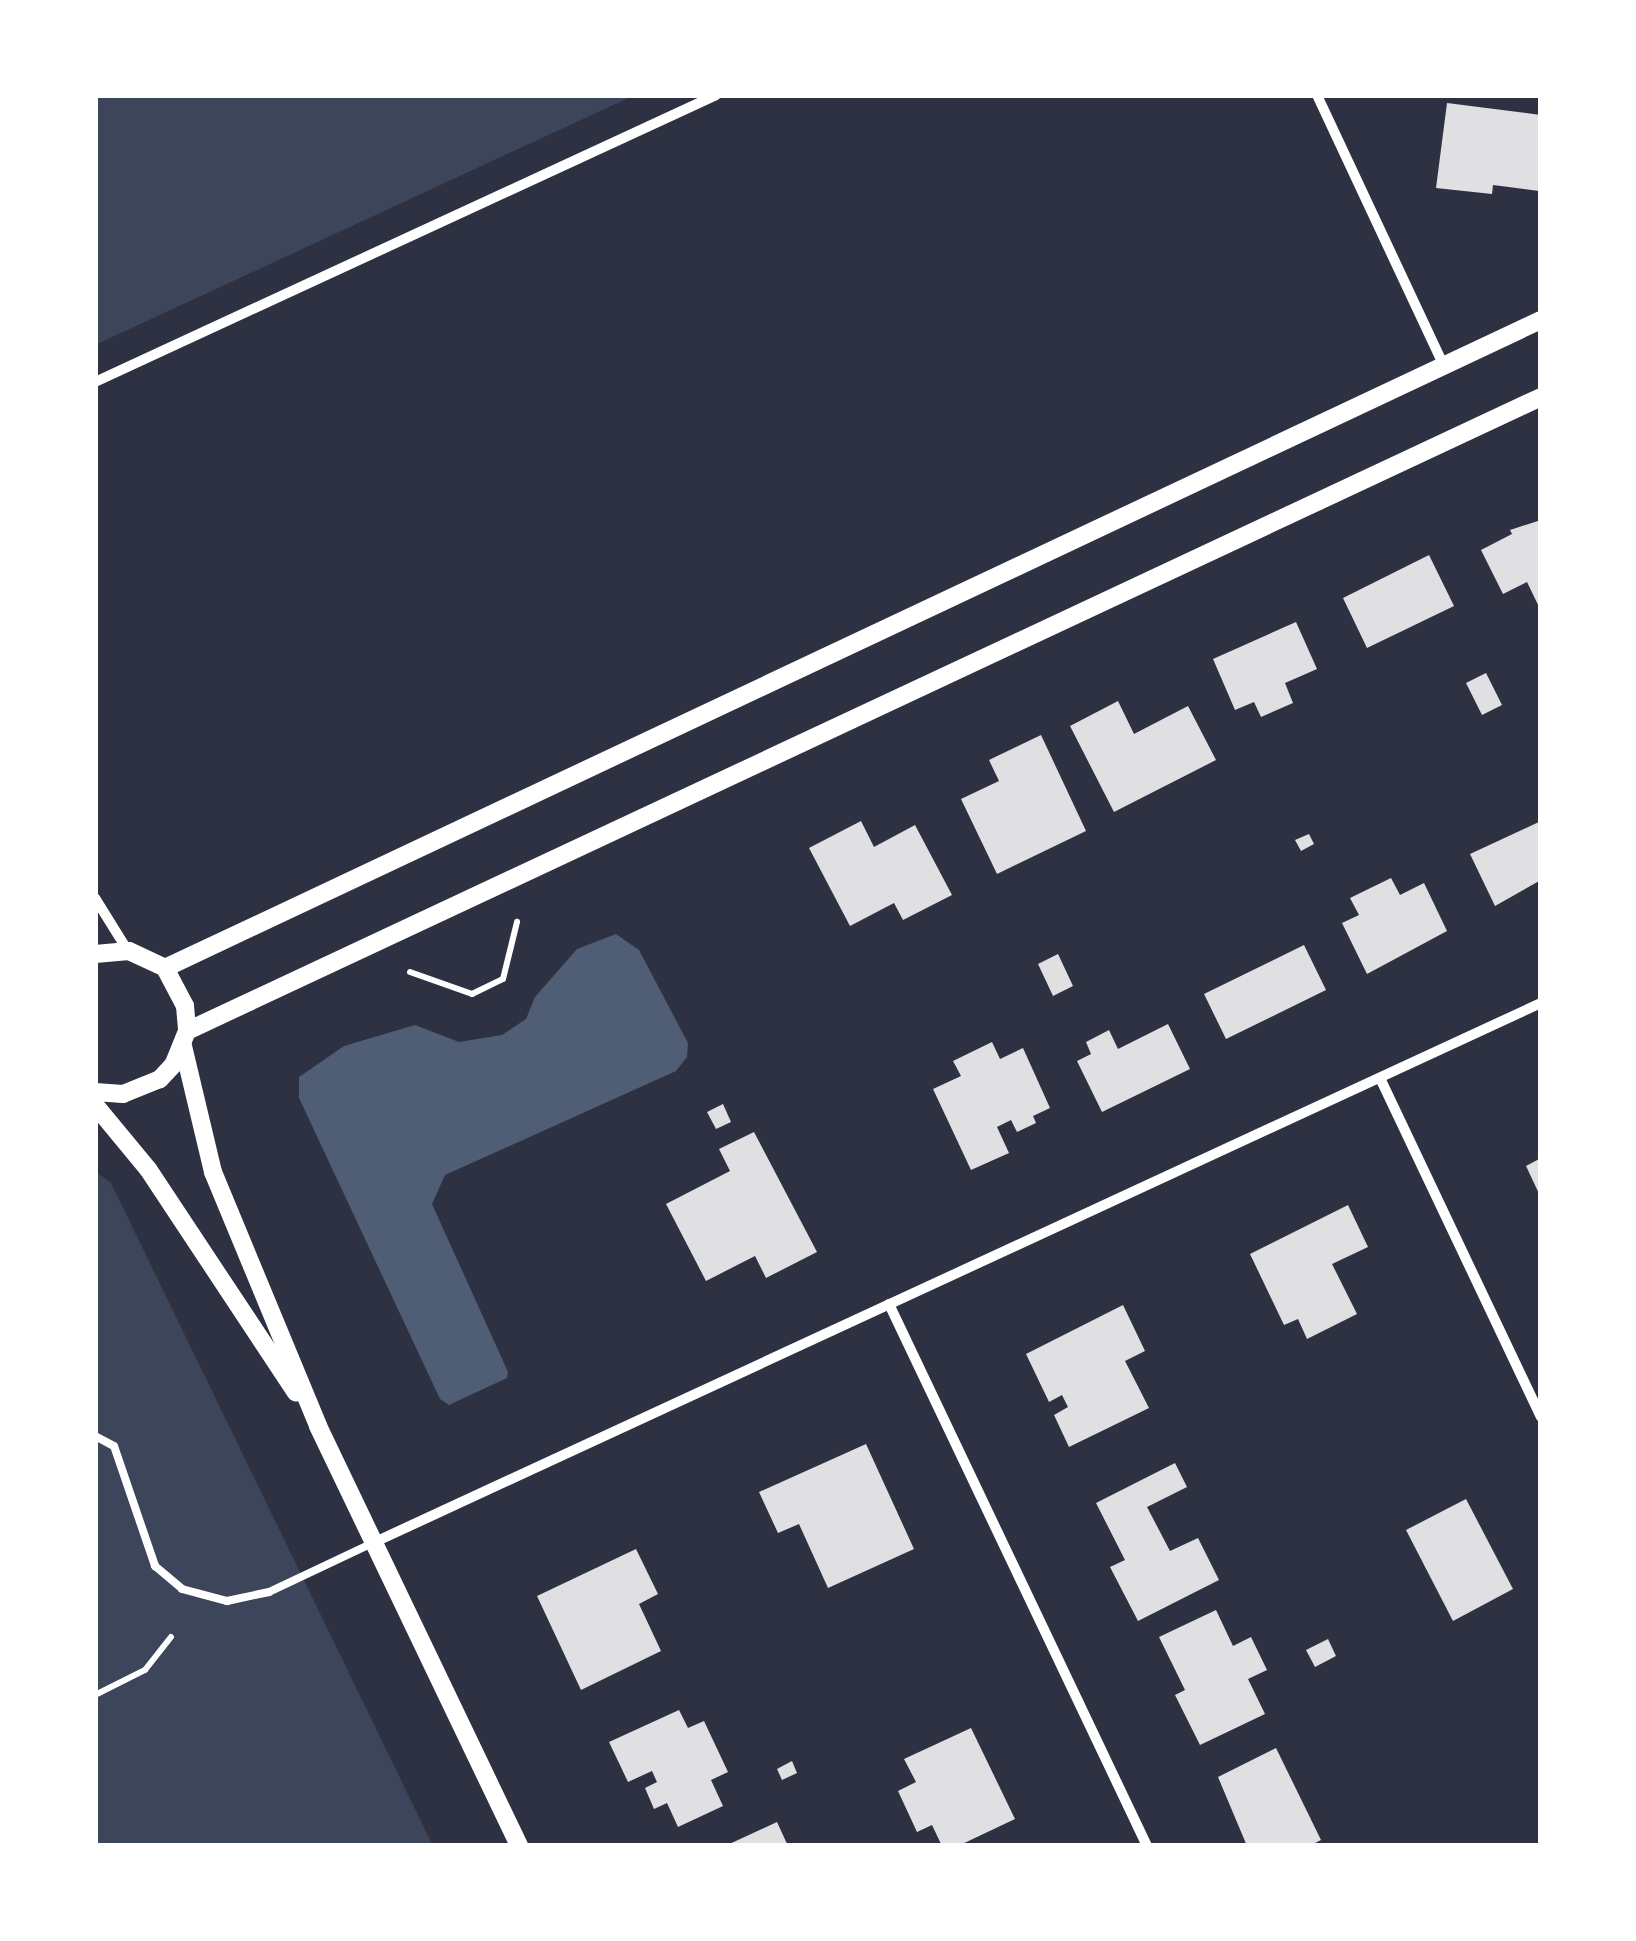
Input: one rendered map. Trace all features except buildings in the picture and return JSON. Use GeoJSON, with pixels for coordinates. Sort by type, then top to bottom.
{"type":"FeatureCollection","features":[{"type":"Feature","properties":{"kind":"street"},"geometry":{"type":"LineString","coordinates":[[95,382],[716,95]]}},
{"type":"Feature","properties":{"kind":"street"},"geometry":{"type":"LineString","coordinates":[[1317,95],[1444,364]]}},
{"type":"Feature","properties":{"kind":"street"},"geometry":{"type":"LineString","coordinates":[[166,968],[1541,320]]}},
{"type":"Feature","properties":{"kind":"street"},"geometry":{"type":"LineString","coordinates":[[95,1092],[123,1094],[142,1089],[160,1079],[185,1038],[1541,397]]}},
{"type":"Feature","properties":{"kind":"street"},"geometry":{"type":"LineString","coordinates":[[95,898],[129,952]]}},
{"type":"Feature","properties":{"kind":"street"},"geometry":{"type":"LineString","coordinates":[[95,954],[129,952],[166,968],[184,1006],[185,1038],[213,1172],[318,1426],[519,1846]]}},
{"type":"Feature","properties":{"kind":"street"},"geometry":{"type":"LineString","coordinates":[[374,1542],[1541,1003]]}},
{"type":"Feature","properties":{"kind":"street"},"geometry":{"type":"LineString","coordinates":[[1380,1078],[1541,1417]]}},
{"type":"Feature","properties":{"kind":"street"},"geometry":{"type":"LineString","coordinates":[[95,1106],[148,1169],[318,1426]]}},
{"type":"Feature","properties":{"kind":"street"},"geometry":{"type":"LineString","coordinates":[[889,1304],[1146,1846]]}},
{"type":"Feature","properties":{"kind":"lane"},"geometry":{"type":"LineString","coordinates":[[95,1436],[114,1446],[155,1566],[182,1588],[226,1601],[269,1592],[374,1542]]}},
{"type":"Feature","properties":{"kind":"path"},"geometry":{"type":"LineString","coordinates":[[410,972],[472,994],[503,979],[517,922]]}},
{"type":"Feature","properties":{"kind":"path"},"geometry":{"type":"LineString","coordinates":[[95,1694],[145,1670],[172,1637]]}},
{"type":"Feature","properties":{"kind":"shaded area"},"geometry":{"type":"Polygon","coordinates":[[[95,95],[635,95],[95,345],[95,95]]]}},
{"type":"Feature","properties":{"kind":"shaded area"},"geometry":{"type":"Polygon","coordinates":[[[616,934],[639,950],[688,1043],[687,1057],[676,1071],[445,1175],[432,1204],[508,1372],[507,1378],[449,1405],[440,1399],[299,1098],[299,1077],[344,1046],[415,1025],[459,1042],[502,1035],[526,1019],[535,997],[577,949],[616,934]]]}},
{"type":"Feature","properties":{"kind":"shaded area"},"geometry":{"type":"Polygon","coordinates":[[[95,1171],[111,1183],[433,1846],[95,1846],[95,1171]]]}}]}
